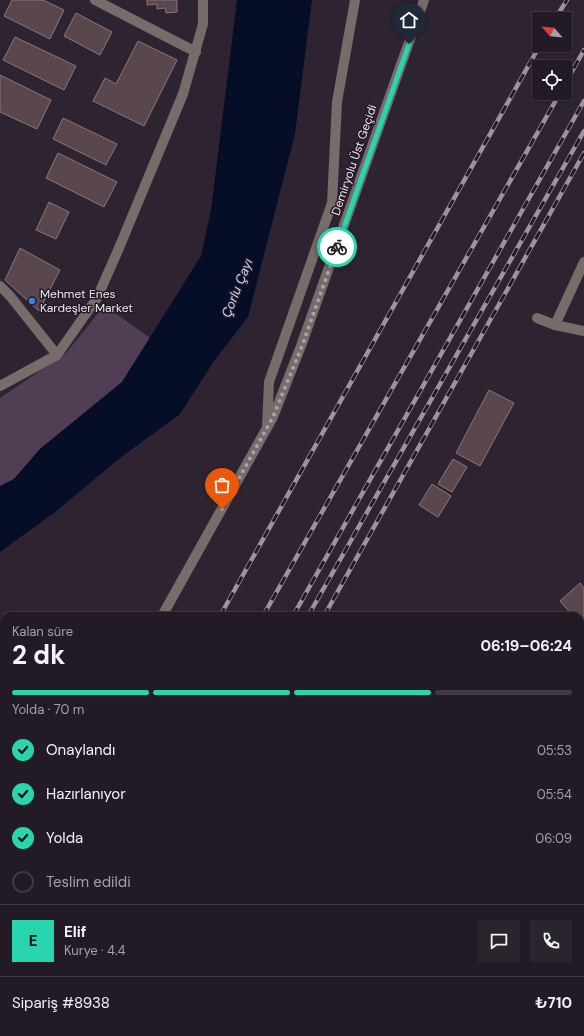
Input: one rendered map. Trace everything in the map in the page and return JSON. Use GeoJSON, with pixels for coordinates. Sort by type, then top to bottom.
{"type":"FeatureCollection","features":[{"type":"Feature","properties":{"kind":"street"},"geometry":{"type":"LineString","coordinates":[[95,0],[196,52]]}},
{"type":"Feature","properties":{"kind":"street"},"geometry":{"type":"LineString","coordinates":[[0,386],[57,355],[97,298],[180,101],[204,24],[204,0]]}},
{"type":"Feature","properties":{"kind":"street"},"geometry":{"type":"LineString","coordinates":[[266,429],[269,382],[332,203],[337,102],[355,0]]}},
{"type":"Feature","properties":{"kind":"street","name":"Demiryolu Üst Geçidi"},"geometry":{"type":"LineString","coordinates":[[164,612],[273,417],[302,346],[424,0]]}},
{"type":"Feature","properties":{"kind":"street"},"geometry":{"type":"LineString","coordinates":[[555,325],[584,262]]}},
{"type":"Feature","properties":{"kind":"street"},"geometry":{"type":"LineString","coordinates":[[0,286],[10,296],[57,355]]}},
{"type":"Feature","properties":{"kind":"street"},"geometry":{"type":"LineString","coordinates":[[537,318],[555,325],[584,331]]}},
{"type":"Feature","properties":{"kind":"shaded area"},"geometry":{"type":"Polygon","coordinates":[[[104,306],[150,338],[122,382],[40,449],[14,479],[0,486],[0,398],[66,353],[104,306]]]}},
{"type":"Feature","properties":{"kind":"water","name":"Çorlu Çayı"},"geometry":{"type":"Polygon","coordinates":[[[237,0],[312,0],[295,134],[248,317],[214,361],[180,414],[120,458],[55,512],[0,552],[0,486],[14,479],[40,449],[122,382],[201,256],[211,210],[237,0]]]}},
{"type":"Feature","properties":{"kind":"building"},"geometry":{"type":"Polygon","coordinates":[[[12,0],[43,0],[64,10],[50,39],[4,16],[12,0]]]}},
{"type":"Feature","properties":{"kind":"building"},"geometry":{"type":"Polygon","coordinates":[[[147,0],[177,0],[177,12],[166,13],[165,8],[157,9],[157,4],[147,5],[147,0]]]}},
{"type":"Feature","properties":{"kind":"building"},"geometry":{"type":"Polygon","coordinates":[[[76,13],[112,32],[100,55],[64,36],[76,13]]]}},
{"type":"Feature","properties":{"kind":"building"},"geometry":{"type":"Polygon","coordinates":[[[15,37],[76,66],[64,90],[3,60],[15,37]]]}},
{"type":"Feature","properties":{"kind":"building"},"geometry":{"type":"Polygon","coordinates":[[[138,41],[177,60],[144,126],[93,101],[105,78],[116,84],[138,41]]]}},
{"type":"Feature","properties":{"kind":"building"},"geometry":{"type":"Polygon","coordinates":[[[0,75],[51,100],[37,129],[0,112],[0,75]]]}},
{"type":"Feature","properties":{"kind":"building"},"geometry":{"type":"Polygon","coordinates":[[[63,118],[117,144],[106,165],[53,139],[63,118]]]}},
{"type":"Feature","properties":{"kind":"building"},"geometry":{"type":"Polygon","coordinates":[[[58,153],[117,182],[104,207],[46,178],[58,153]]]}},
{"type":"Feature","properties":{"kind":"building"},"geometry":{"type":"Polygon","coordinates":[[[49,202],[69,212],[56,239],[36,230],[49,202]]]}},
{"type":"Feature","properties":{"kind":"building"},"geometry":{"type":"Polygon","coordinates":[[[20,248],[60,270],[39,311],[5,280],[20,248]]]}},
{"type":"Feature","properties":{"kind":"building"},"geometry":{"type":"Polygon","coordinates":[[[489,390],[514,403],[480,466],[456,453],[489,390]]]}},
{"type":"Feature","properties":{"kind":"building"},"geometry":{"type":"Polygon","coordinates":[[[453,459],[467,467],[452,492],[438,484],[453,459]]]}},
{"type":"Feature","properties":{"kind":"building"},"geometry":{"type":"Polygon","coordinates":[[[432,484],[451,496],[438,517],[419,505],[432,484]]]}},
{"type":"Feature","properties":{"kind":"building"},"geometry":{"type":"Polygon","coordinates":[[[580,583],[584,588],[584,612],[570,612],[560,601],[580,583]]]}},
{"type":"Feature","properties":{"kind":"railway"},"geometry":{"type":"LineString","coordinates":[[559,12],[567,0]]}},
{"type":"Feature","properties":{"kind":"railway"},"geometry":{"type":"LineString","coordinates":[[572,71],[584,50]]}},
{"type":"Feature","properties":{"kind":"railway"},"geometry":{"type":"LineString","coordinates":[[222,612],[536,52]]}},
{"type":"Feature","properties":{"kind":"railway"},"geometry":{"type":"LineString","coordinates":[[265,612],[556,100]]}},
{"type":"Feature","properties":{"kind":"railway"},"geometry":{"type":"LineString","coordinates":[[295,612],[584,101]]}},
{"type":"Feature","properties":{"kind":"railway"},"geometry":{"type":"LineString","coordinates":[[310,612],[584,131]]}},
{"type":"Feature","properties":{"kind":"railway"},"geometry":{"type":"LineString","coordinates":[[326,612],[584,153]]}},
{"type":"Feature","properties":{"kind":"way so far"},"geometry":{"type":"LineString","coordinates":[[222,509],[273,417],[302,346],[337,247]]}},
{"type":"Feature","properties":{"kind":"place","name":"Mehmet Enes Kardeşler Market"},"geometry":{"type":"Point","coordinates":[32,301]}},
{"type":"Feature","properties":{"kind":"route"},"geometry":{"type":"LineString","coordinates":[[337,247],[409,44]]}}]}
